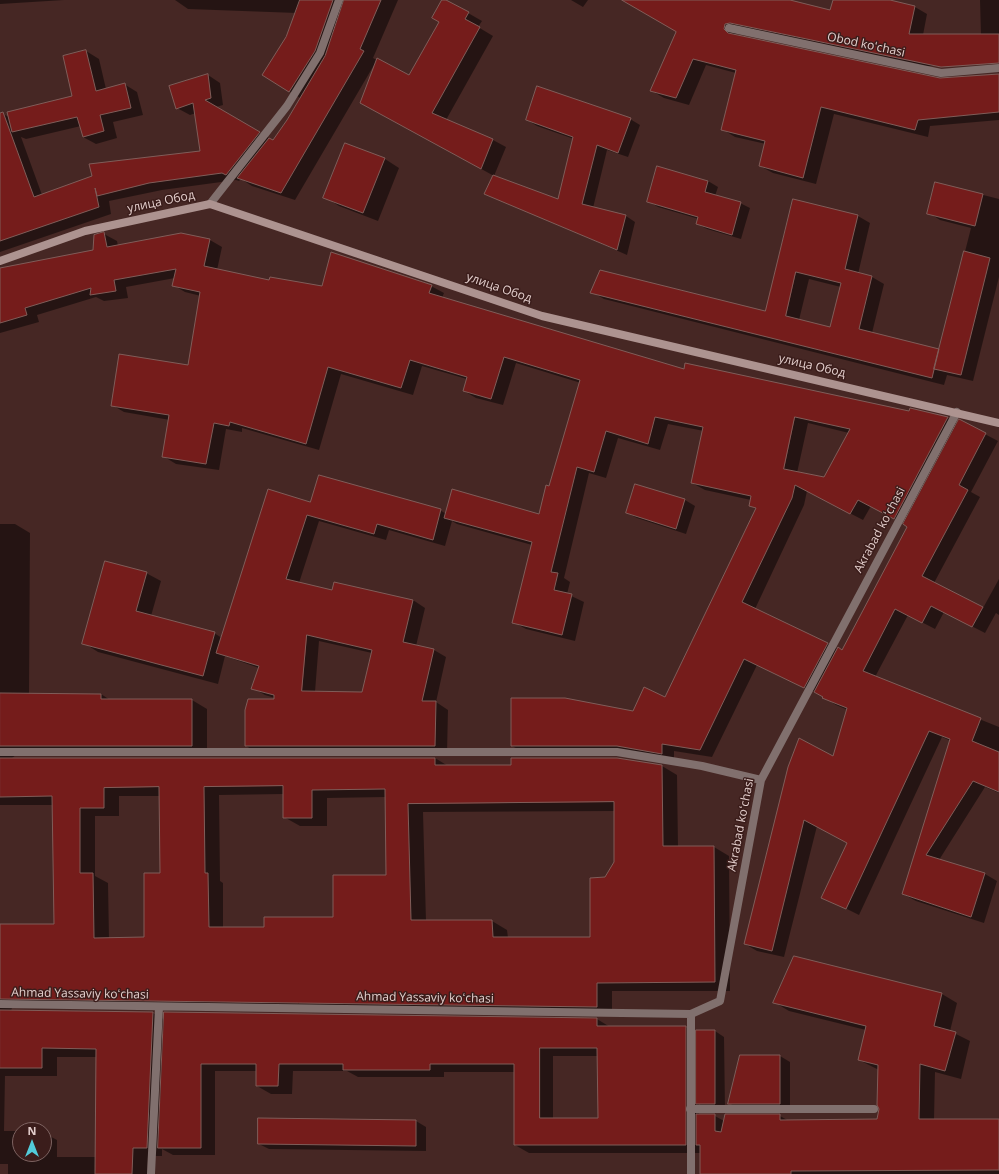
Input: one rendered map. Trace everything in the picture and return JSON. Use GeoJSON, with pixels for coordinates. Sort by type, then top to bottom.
{"type":"FeatureCollection","features":[{"type":"Feature","properties":{"kind":"street"},"geometry":{"type":"LineString","coordinates":[[210,204],[291,99],[320,53],[339,0]]}},
{"type":"Feature","properties":{"kind":"street","name":"Obod koʻchasi"},"geometry":{"type":"LineString","coordinates":[[729,28],[942,73],[999,68]]}},
{"type":"Feature","properties":{"kind":"street","name":"улица Обод"},"geometry":{"type":"LineString","coordinates":[[0,261],[85,231],[210,204],[542,316],[999,423]]}},
{"type":"Feature","properties":{"kind":"street","name":"Akrabad koʻchasi"},"geometry":{"type":"LineString","coordinates":[[691,1014],[720,1001],[761,780],[957,412]]}},
{"type":"Feature","properties":{"kind":"street"},"geometry":{"type":"LineString","coordinates":[[0,752],[617,752],[702,766],[761,780]]}},
{"type":"Feature","properties":{"kind":"street","name":"Ahmad Yassaviy koʻchasi"},"geometry":{"type":"LineString","coordinates":[[0,1004],[691,1014]]}},
{"type":"Feature","properties":{"kind":"street","name":"Ahmad Yassaviy koʻchasi"},"geometry":{"type":"LineString","coordinates":[[151,1174],[159,1007]]}},
{"type":"Feature","properties":{"kind":"street"},"geometry":{"type":"LineString","coordinates":[[691,1014],[691,1174]]}},
{"type":"Feature","properties":{"kind":"street"},"geometry":{"type":"LineString","coordinates":[[690,1110],[874,1109]]}},
{"type":"Feature","properties":{"kind":"building"},"geometry":{"type":"Polygon","coordinates":[[[300,0],[333,0],[315,51],[289,92],[262,75],[286,37],[300,0]]]}},
{"type":"Feature","properties":{"kind":"building"},"geometry":{"type":"Polygon","coordinates":[[[344,0],[381,0],[360,49],[364,51],[281,193],[237,178],[269,138],[273,140],[287,120],[325,56],[344,0]]]}},
{"type":"Feature","properties":{"kind":"building"},"geometry":{"type":"Polygon","coordinates":[[[442,0],[446,0],[469,12],[465,19],[480,27],[432,113],[493,139],[481,169],[360,103],[377,58],[409,75],[439,22],[432,18],[442,0]]]}},
{"type":"Feature","properties":{"kind":"building"},"geometry":{"type":"Polygon","coordinates":[[[622,0],[790,0],[830,10],[833,0],[890,0],[915,6],[909,34],[999,34],[999,63],[941,67],[730,23],[725,24],[724,29],[728,33],[940,78],[999,74],[999,112],[918,120],[915,130],[821,107],[803,178],[759,166],[765,141],[721,130],[736,70],[693,59],[676,98],[650,91],[676,32],[622,0]]]}},
{"type":"Feature","properties":{"kind":"building"},"geometry":{"type":"Polygon","coordinates":[[[86,50],[96,91],[125,83],[131,108],[100,115],[104,131],[83,137],[77,117],[12,132],[7,112],[72,96],[63,56],[86,50]]]}},
{"type":"Feature","properties":{"kind":"building"},"geometry":{"type":"Polygon","coordinates":[[[208,74],[211,98],[205,100],[260,132],[226,175],[222,173],[149,183],[97,196],[95,188],[99,207],[0,241],[0,113],[3,112],[34,197],[92,176],[89,164],[200,151],[193,103],[176,109],[169,86],[208,74]]]}},
{"type":"Feature","properties":{"kind":"building"},"geometry":{"type":"Polygon","coordinates":[[[537,86],[631,118],[618,153],[597,145],[582,204],[626,215],[617,250],[484,194],[493,175],[558,199],[573,137],[526,120],[537,86]]]}},
{"type":"Feature","properties":{"kind":"building"},"geometry":{"type":"Polygon","coordinates":[[[345,143],[385,158],[363,213],[323,198],[345,143]]]}},
{"type":"Feature","properties":{"kind":"building"},"geometry":{"type":"Polygon","coordinates":[[[657,166],[708,181],[705,192],[741,202],[732,235],[696,224],[698,217],[647,202],[657,166]]]}},
{"type":"Feature","properties":{"kind":"building"},"geometry":{"type":"Polygon","coordinates":[[[935,182],[983,194],[975,226],[927,214],[935,182]]]}},
{"type":"Feature","properties":{"kind":"building"},"geometry":{"type":"Polygon","coordinates":[[[793,199],[858,215],[845,269],[872,276],[859,329],[939,349],[932,378],[590,293],[600,270],[765,311],[793,199]],[[796,272],[786,316],[830,327],[841,283],[796,272]]]}},
{"type":"Feature","properties":{"kind":"building"},"geometry":{"type":"Polygon","coordinates":[[[104,232],[107,247],[181,233],[210,239],[204,266],[269,280],[270,277],[322,286],[331,252],[432,285],[429,293],[684,369],[685,363],[909,411],[910,408],[948,417],[894,519],[858,500],[850,514],[795,485],[792,498],[742,602],[828,643],[804,688],[744,659],[700,750],[662,744],[662,754],[617,746],[511,746],[511,698],[565,698],[633,711],[644,687],[665,697],[756,508],[749,506],[751,496],[691,483],[703,427],[655,417],[648,444],[606,431],[594,472],[577,467],[551,572],[558,573],[554,590],[572,594],[562,635],[512,623],[532,542],[444,518],[452,489],[539,514],[546,485],[549,486],[580,380],[504,357],[491,399],[463,391],[467,377],[410,360],[401,388],[328,367],[306,444],[230,422],[229,426],[214,423],[206,464],[162,457],[169,415],[111,406],[119,354],[188,365],[200,292],[172,286],[176,269],[114,280],[116,291],[90,295],[91,288],[25,308],[27,315],[0,323],[0,268],[93,250],[94,235],[104,232]],[[795,417],[784,469],[824,477],[850,429],[795,417]]]}},
{"type":"Feature","properties":{"kind":"building"},"geometry":{"type":"Polygon","coordinates":[[[964,251],[990,258],[961,375],[934,369],[964,251]]]}},
{"type":"Feature","properties":{"kind":"building"},"geometry":{"type":"Polygon","coordinates":[[[959,419],[986,433],[959,485],[968,490],[922,576],[983,607],[972,627],[931,606],[922,623],[895,609],[863,671],[981,718],[972,741],[999,752],[999,792],[973,781],[926,855],[985,873],[971,917],[902,894],[950,739],[929,731],[846,909],[821,898],[847,843],[804,820],[772,951],[744,944],[788,767],[799,738],[833,756],[847,708],[822,698],[823,697],[814,692],[838,647],[842,650],[907,527],[903,524],[959,419]]]}},
{"type":"Feature","properties":{"kind":"building"},"geometry":{"type":"Polygon","coordinates":[[[319,475],[441,509],[433,540],[377,524],[374,534],[307,515],[286,579],[332,590],[334,582],[413,600],[403,642],[434,649],[422,701],[436,701],[435,746],[245,746],[245,710],[248,699],[274,699],[274,695],[251,689],[259,666],[216,653],[268,489],[310,502],[319,475]],[[307,635],[302,691],[362,692],[372,650],[307,635]]]}},
{"type":"Feature","properties":{"kind":"building"},"geometry":{"type":"Polygon","coordinates":[[[635,484],[685,499],[676,529],[626,513],[635,484]]]}},
{"type":"Feature","properties":{"kind":"building"},"geometry":{"type":"Polygon","coordinates":[[[105,561],[147,572],[136,611],[215,632],[203,676],[82,644],[105,561]]]}},
{"type":"Feature","properties":{"kind":"building"},"geometry":{"type":"Polygon","coordinates":[[[0,693],[101,694],[101,699],[192,699],[192,746],[0,746],[0,693]]]}},
{"type":"Feature","properties":{"kind":"building"},"geometry":{"type":"Polygon","coordinates":[[[0,758],[435,758],[435,765],[511,765],[511,758],[617,758],[662,765],[663,846],[714,846],[715,982],[597,983],[597,1007],[0,999],[0,924],[54,924],[52,796],[0,797],[0,758]],[[283,786],[204,787],[205,873],[208,873],[209,927],[264,927],[264,917],[333,917],[333,875],[386,875],[385,789],[312,790],[312,818],[283,818],[283,786]],[[159,787],[104,788],[104,808],[80,808],[80,873],[93,873],[94,938],[144,937],[144,873],[160,873],[159,787]],[[614,802],[408,804],[411,920],[492,920],[493,937],[590,937],[590,878],[605,877],[614,862],[614,802]]]}},
{"type":"Feature","properties":{"kind":"building"},"geometry":{"type":"Polygon","coordinates":[[[794,956],[942,993],[934,1026],[956,1032],[945,1071],[920,1064],[919,1119],[999,1119],[999,1170],[791,1171],[791,1174],[700,1174],[700,1145],[696,1145],[696,1114],[715,1114],[715,1131],[721,1132],[725,1114],[780,1114],[780,1120],[877,1119],[879,1109],[877,1105],[878,1065],[858,1060],[866,1026],[773,1003],[794,956]]]}},
{"type":"Feature","properties":{"kind":"building"},"geometry":{"type":"Polygon","coordinates":[[[0,1010],[153,1012],[147,1148],[133,1148],[132,1174],[95,1174],[96,1049],[42,1048],[42,1068],[0,1068],[0,1010]]]}},
{"type":"Feature","properties":{"kind":"building"},"geometry":{"type":"Polygon","coordinates":[[[164,1012],[597,1018],[597,1026],[686,1026],[686,1145],[514,1145],[514,1064],[430,1064],[430,1070],[343,1070],[343,1064],[279,1064],[278,1086],[256,1086],[256,1064],[201,1064],[201,1148],[158,1148],[164,1012]],[[540,1048],[540,1118],[598,1118],[597,1048],[540,1048]]]}},
{"type":"Feature","properties":{"kind":"building"},"geometry":{"type":"Polygon","coordinates":[[[696,1030],[715,1030],[715,1104],[696,1104],[696,1030]]]}},
{"type":"Feature","properties":{"kind":"building"},"geometry":{"type":"Polygon","coordinates":[[[740,1055],[780,1055],[780,1104],[728,1104],[740,1055]]]}},
{"type":"Feature","properties":{"kind":"building"},"geometry":{"type":"Polygon","coordinates":[[[258,1118],[416,1120],[416,1146],[258,1144],[258,1118]]]}}]}
